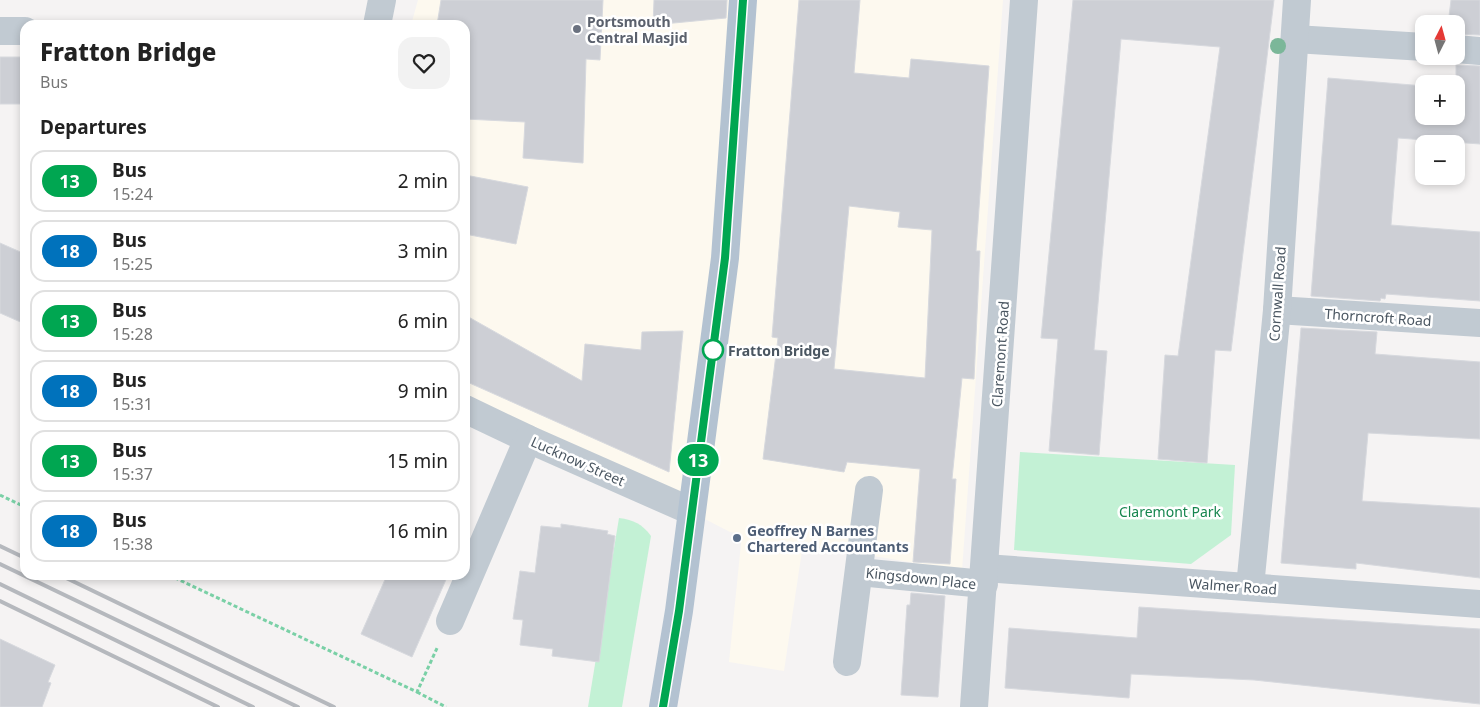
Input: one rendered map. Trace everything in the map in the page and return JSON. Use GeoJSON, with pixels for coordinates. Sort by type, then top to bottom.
{"type":"FeatureCollection","features":[{"type":"Feature","properties":{"kind":"main road"},"geometry":{"type":"LineString","coordinates":[[663,707],[725,258],[743,0]]}},
{"type":"Feature","properties":{"kind":"street"},"geometry":{"type":"LineString","coordinates":[[378,20],[382,0]]}},
{"type":"Feature","properties":{"kind":"street","name":"Claremont Road"},"geometry":{"type":"LineString","coordinates":[[974,707],[1024,0]]}},
{"type":"Feature","properties":{"kind":"street","name":"Cornwall Road"},"geometry":{"type":"LineString","coordinates":[[1250,587],[1277,310],[1297,0]]}},
{"type":"Feature","properties":{"kind":"street"},"geometry":{"type":"LineString","coordinates":[[0,31],[20,31]]}},
{"type":"Feature","properties":{"kind":"street"},"geometry":{"type":"LineString","coordinates":[[1295,39],[1415,47]]}},
{"type":"Feature","properties":{"kind":"street"},"geometry":{"type":"LineString","coordinates":[[1465,50],[1480,51]]}},
{"type":"Feature","properties":{"kind":"street","name":"Thorncroft Road"},"geometry":{"type":"LineString","coordinates":[[1277,310],[1480,323]]}},
{"type":"Feature","properties":{"kind":"street","name":"Lucknow Street"},"geometry":{"type":"LineString","coordinates":[[470,411],[691,511]]}},
{"type":"Feature","properties":{"kind":"street"},"geometry":{"type":"LineString","coordinates":[[470,574],[528,439]]}},
{"type":"Feature","properties":{"kind":"street","name":"Kingsdown Place"},"geometry":{"type":"LineString","coordinates":[[847,662],[869,490]]}},
{"type":"Feature","properties":{"kind":"street","name":"Kingsdown Place"},"geometry":{"type":"LineString","coordinates":[[859,572],[984,576]]}},
{"type":"Feature","properties":{"kind":"street","name":"Walmer Road"},"geometry":{"type":"LineString","coordinates":[[984,576],[1250,587],[1480,604]]}},
{"type":"Feature","properties":{"kind":"street"},"geometry":{"type":"LineString","coordinates":[[450,620],[467,580]]}},
{"type":"Feature","properties":{"kind":"path"},"geometry":{"type":"LineString","coordinates":[[0,495],[20,505]]}},
{"type":"Feature","properties":{"kind":"path"},"geometry":{"type":"LineString","coordinates":[[180,580],[446,707]]}},
{"type":"Feature","properties":{"kind":"path"},"geometry":{"type":"LineString","coordinates":[[417,692],[450,620]]}},
{"type":"Feature","properties":{"kind":"shaded area"},"geometry":{"type":"Polygon","coordinates":[[[418,0],[1003,0],[962,571],[803,544],[784,671],[729,662],[742,534],[730,532],[470,398],[470,20],[412,20],[418,0]]]}},
{"type":"Feature","properties":{"kind":"green space","name":"Claremont Park"},"geometry":{"type":"Polygon","coordinates":[[[1020,452],[1235,465],[1231,535],[1191,564],[1014,550],[1020,452]]]}},
{"type":"Feature","properties":{"kind":"green space"},"geometry":{"type":"Polygon","coordinates":[[[619,518],[637,523],[651,536],[622,707],[588,707],[619,518]]]}},
{"type":"Feature","properties":{"kind":"building"},"geometry":{"type":"Polygon","coordinates":[[[441,0],[603,0],[600,60],[586,59],[583,163],[523,158],[525,122],[470,119],[470,20],[438,20],[441,0]]]}},
{"type":"Feature","properties":{"kind":"building"},"geometry":{"type":"Polygon","coordinates":[[[654,0],[727,0],[726,18],[653,25],[654,0]]]}},
{"type":"Feature","properties":{"kind":"building"},"geometry":{"type":"Polygon","coordinates":[[[799,0],[860,0],[854,73],[909,78],[911,59],[989,66],[976,251],[980,251],[974,379],[962,378],[952,479],[956,479],[950,564],[913,562],[920,469],[847,462],[844,472],[763,459],[778,338],[772,337],[799,0]],[[849,206],[834,369],[925,378],[932,230],[898,227],[900,212],[849,206]]]}},
{"type":"Feature","properties":{"kind":"building"},"geometry":{"type":"Polygon","coordinates":[[[1073,0],[1274,0],[1231,351],[1215,350],[1207,463],[1158,459],[1165,355],[1178,356],[1220,47],[1121,39],[1094,350],[1107,351],[1099,455],[1049,451],[1058,339],[1041,338],[1073,0]]]}},
{"type":"Feature","properties":{"kind":"building"},"geometry":{"type":"Polygon","coordinates":[[[1451,0],[1480,0],[1480,35],[1465,34],[1465,15],[1449,15],[1451,0]]]}},
{"type":"Feature","properties":{"kind":"building"},"geometry":{"type":"Polygon","coordinates":[[[0,57],[20,57],[20,104],[0,104],[0,57]]]}},
{"type":"Feature","properties":{"kind":"building"},"geometry":{"type":"Polygon","coordinates":[[[1456,65],[1480,66],[1480,144],[1465,143],[1465,135],[1415,135],[1415,139],[1398,138],[1391,225],[1480,232],[1480,301],[1386,294],[1385,299],[1381,298],[1380,301],[1311,296],[1328,78],[1415,85],[1415,125],[1465,125],[1465,75],[1456,75],[1456,65]]]}},
{"type":"Feature","properties":{"kind":"building"},"geometry":{"type":"Polygon","coordinates":[[[470,176],[528,187],[516,244],[470,235],[470,176]]]}},
{"type":"Feature","properties":{"kind":"building"},"geometry":{"type":"Polygon","coordinates":[[[0,243],[20,252],[20,322],[0,313],[0,243]]]}},
{"type":"Feature","properties":{"kind":"building"},"geometry":{"type":"Polygon","coordinates":[[[470,318],[582,381],[585,344],[641,350],[642,332],[683,331],[669,472],[470,383],[470,318]]]}},
{"type":"Feature","properties":{"kind":"building"},"geometry":{"type":"Polygon","coordinates":[[[1301,328],[1377,332],[1375,354],[1480,362],[1480,439],[1368,433],[1362,501],[1480,508],[1480,578],[1356,563],[1356,569],[1281,563],[1301,328]]]}},
{"type":"Feature","properties":{"kind":"building"},"geometry":{"type":"Polygon","coordinates":[[[561,524],[608,531],[607,534],[615,536],[599,662],[552,656],[553,649],[520,645],[523,620],[513,619],[520,571],[535,573],[541,526],[561,528],[561,524]]]}},
{"type":"Feature","properties":{"kind":"building"},"geometry":{"type":"Polygon","coordinates":[[[385,580],[446,580],[412,657],[361,634],[385,580]]]}},
{"type":"Feature","properties":{"kind":"building"},"geometry":{"type":"Polygon","coordinates":[[[911,593],[945,596],[938,697],[901,695],[907,605],[910,605],[911,593]]]}},
{"type":"Feature","properties":{"kind":"building"},"geometry":{"type":"Polygon","coordinates":[[[1139,607],[1480,629],[1480,704],[1254,680],[1131,674],[1129,698],[1005,688],[1009,628],[1137,638],[1139,607]]]}},
{"type":"Feature","properties":{"kind":"building"},"geometry":{"type":"Polygon","coordinates":[[[0,639],[55,665],[48,682],[51,683],[42,707],[0,707],[0,639]]]}},
{"type":"Feature","properties":{"kind":"railway"},"geometry":{"type":"LineString","coordinates":[[0,546],[20,556]]}},
{"type":"Feature","properties":{"kind":"railway"},"geometry":{"type":"LineString","coordinates":[[0,564],[20,574]]}},
{"type":"Feature","properties":{"kind":"railway"},"geometry":{"type":"LineString","coordinates":[[33,580],[298,707]]}},
{"type":"Feature","properties":{"kind":"railway"},"geometry":{"type":"LineString","coordinates":[[70,580],[334,707]]}},
{"type":"Feature","properties":{"kind":"railway"},"geometry":{"type":"LineString","coordinates":[[0,584],[253,707]]}},
{"type":"Feature","properties":{"kind":"railway"},"geometry":{"type":"LineString","coordinates":[[0,601],[218,707]]}},
{"type":"Feature","properties":{"kind":"bus line","name":"13"},"geometry":{"type":"LineString","coordinates":[[663,707],[679,611],[725,258],[743,0]]}},
{"type":"Feature","properties":{"kind":"place","name":"Portsmouth Central Masjid"},"geometry":{"type":"Point","coordinates":[577,29]}},
{"type":"Feature","properties":{"kind":"place","name":"Fratton Bridge"},"geometry":{"type":"Point","coordinates":[713,350]}},
{"type":"Feature","properties":{"kind":"place","name":"Geoffrey N Barnes Chartered Accountants"},"geometry":{"type":"Point","coordinates":[737,538]}}]}
